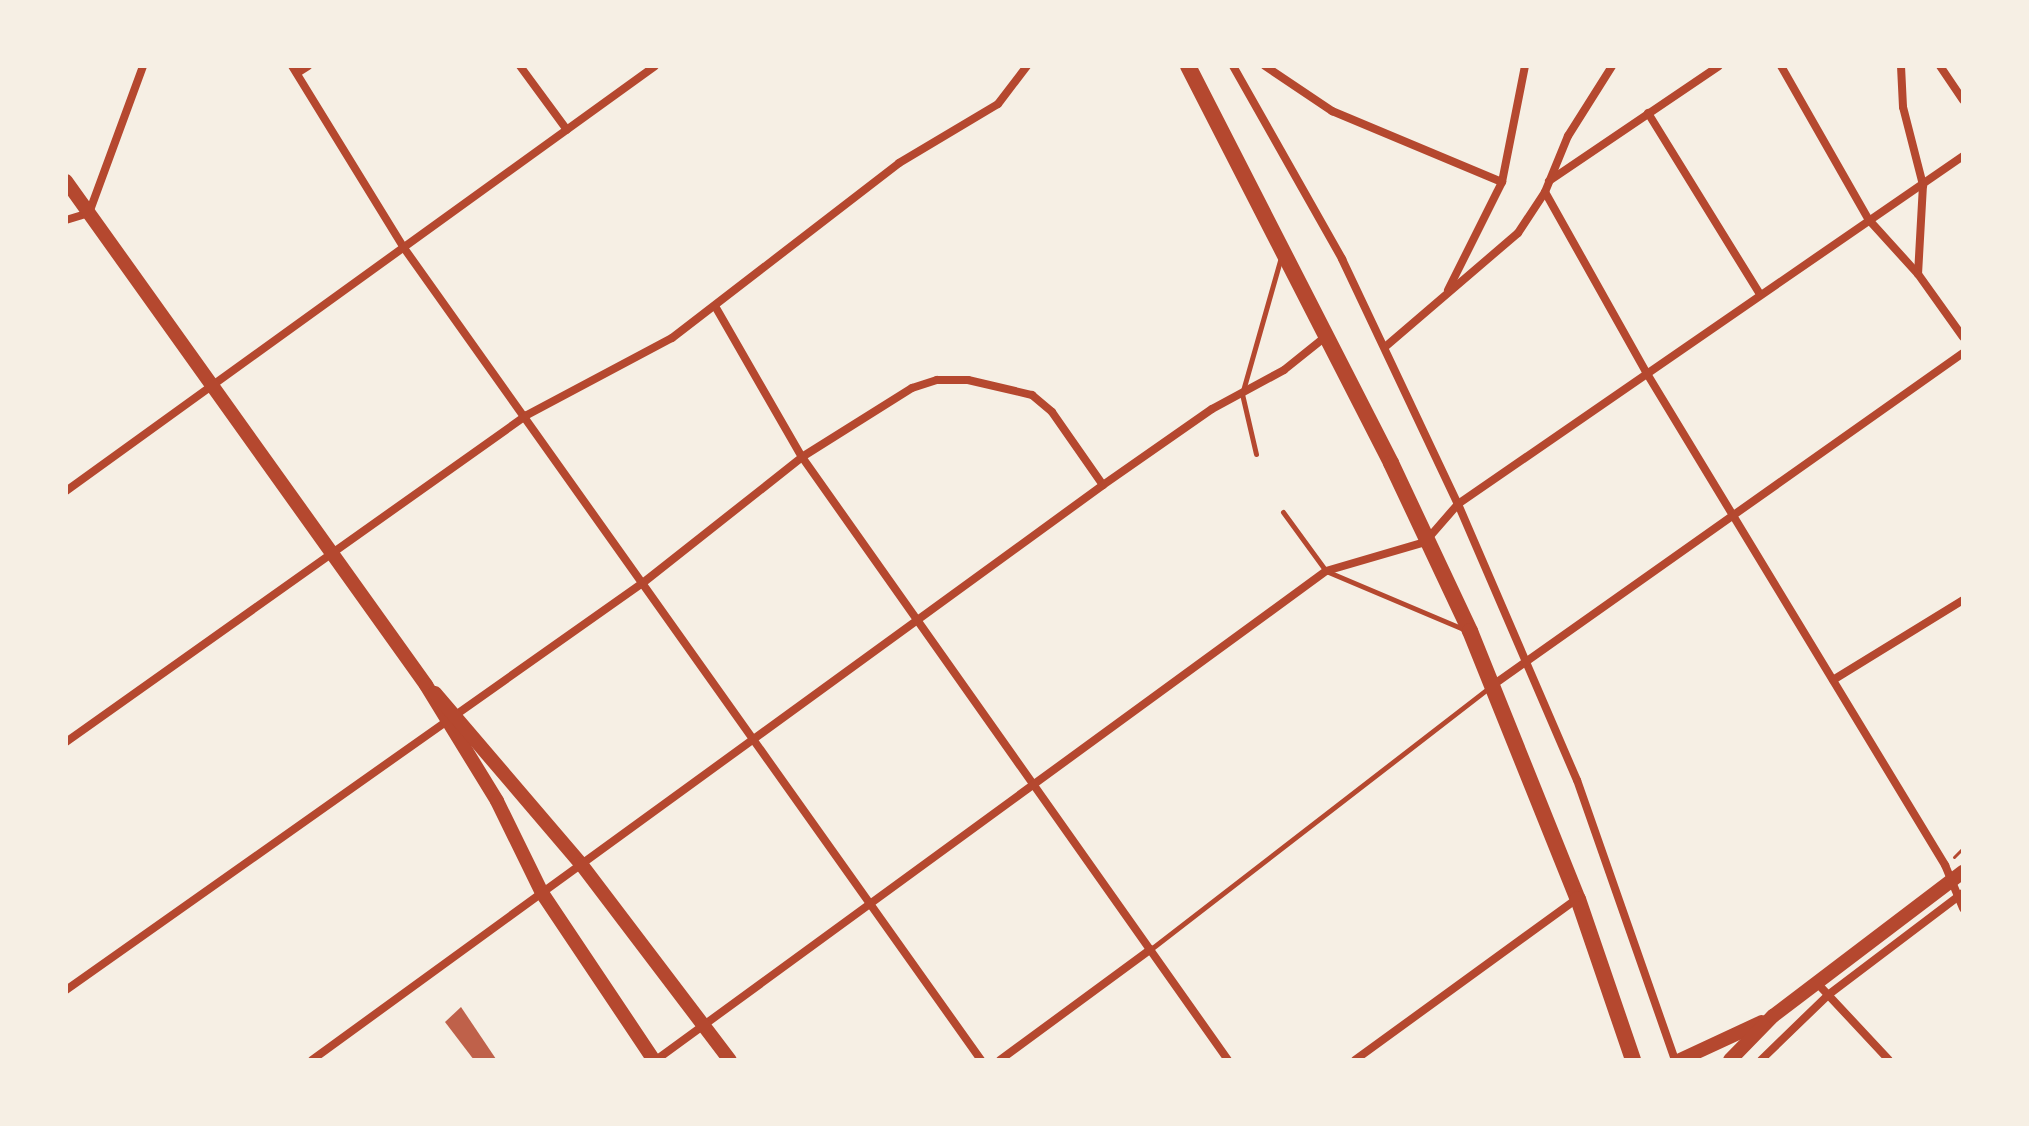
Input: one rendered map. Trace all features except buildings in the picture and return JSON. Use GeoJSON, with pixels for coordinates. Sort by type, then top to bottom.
{"type":"FeatureCollection","features":[{"type":"Feature","properties":{"kind":"highway"},"geometry":{"type":"LineString","coordinates":[[1188,66],[1470,631],[1578,899],[1633,1060]]}},
{"type":"Feature","properties":{"kind":"main road"},"geometry":{"type":"LineString","coordinates":[[66,181],[426,685],[581,864],[730,1060]]}},
{"type":"Feature","properties":{"kind":"main road"},"geometry":{"type":"LineString","coordinates":[[450,716],[497,801],[542,893],[655,1060]]}},
{"type":"Feature","properties":{"kind":"main road"},"geometry":{"type":"LineString","coordinates":[[1730,1060],[1773,1016],[1957,877]]}},
{"type":"Feature","properties":{"kind":"main road"},"geometry":{"type":"LineString","coordinates":[[1678,1060],[1773,1016]]}},
{"type":"Feature","properties":{"kind":"street"},"geometry":{"type":"LineString","coordinates":[[66,220],[89,213],[143,66]]}},
{"type":"Feature","properties":{"kind":"street"},"geometry":{"type":"LineString","coordinates":[[308,66],[295,69],[404,248],[527,415],[981,1060]]}},
{"type":"Feature","properties":{"kind":"street"},"geometry":{"type":"LineString","coordinates":[[520,66],[567,130]]}},
{"type":"Feature","properties":{"kind":"street"},"geometry":{"type":"LineString","coordinates":[[66,491],[655,66]]}},
{"type":"Feature","properties":{"kind":"street"},"geometry":{"type":"LineString","coordinates":[[66,742],[527,415],[672,338],[899,163],[998,104],[1027,66]]}},
{"type":"Feature","properties":{"kind":"street"},"geometry":{"type":"LineString","coordinates":[[1233,66],[1319,215],[1458,504],[1577,780],[1678,1060]]}},
{"type":"Feature","properties":{"kind":"street"},"geometry":{"type":"LineString","coordinates":[[1265,66],[1332,111],[1502,182]]}},
{"type":"Feature","properties":{"kind":"street"},"geometry":{"type":"LineString","coordinates":[[1446,296],[1502,182],[1525,66]]}},
{"type":"Feature","properties":{"kind":"street"},"geometry":{"type":"LineString","coordinates":[[1385,347],[1505,248],[1545,192],[1568,136],[1612,66]]}},
{"type":"Feature","properties":{"kind":"street"},"geometry":{"type":"LineString","coordinates":[[1548,182],[1719,66]]}},
{"type":"Feature","properties":{"kind":"street"},"geometry":{"type":"LineString","coordinates":[[1781,66],[1869,220],[1918,274],[1963,337]]}},
{"type":"Feature","properties":{"kind":"street"},"geometry":{"type":"LineString","coordinates":[[1901,66],[1903,107],[1923,185],[1918,274]]}},
{"type":"Feature","properties":{"kind":"street"},"geometry":{"type":"LineString","coordinates":[[1940,66],[1963,100]]}},
{"type":"Feature","properties":{"kind":"street"},"geometry":{"type":"LineString","coordinates":[[1648,113],[1760,294]]}},
{"type":"Feature","properties":{"kind":"street"},"geometry":{"type":"LineString","coordinates":[[655,1060],[702,1022],[873,905],[1035,788],[1326,571],[1425,542],[1458,504],[1963,156]]}},
{"type":"Feature","properties":{"kind":"street"},"geometry":{"type":"LineString","coordinates":[[1545,192],[1646,372],[1945,865],[1957,877],[1963,908]]}},
{"type":"Feature","properties":{"kind":"street"},"geometry":{"type":"LineString","coordinates":[[715,306],[802,457],[920,619],[1035,788],[1228,1060]]}},
{"type":"Feature","properties":{"kind":"street"},"geometry":{"type":"LineString","coordinates":[[312,1060],[1103,485],[1284,370],[1325,337]]}},
{"type":"Feature","properties":{"kind":"street"},"geometry":{"type":"LineString","coordinates":[[1493,685],[1963,353]]}},
{"type":"Feature","properties":{"kind":"street"},"geometry":{"type":"LineString","coordinates":[[66,990],[450,716],[644,582],[802,457],[912,388],[937,380],[968,380],[1032,395],[1052,412],[1103,485]]}},
{"type":"Feature","properties":{"kind":"street"},"geometry":{"type":"LineString","coordinates":[[1833,680],[1963,600]]}},
{"type":"Feature","properties":{"kind":"street"},"geometry":{"type":"LineString","coordinates":[[1761,1060],[1828,995],[1959,895]]}},
{"type":"Feature","properties":{"kind":"street"},"geometry":{"type":"LineString","coordinates":[[1355,1060],[1578,899]]}},
{"type":"Feature","properties":{"kind":"street"},"geometry":{"type":"LineString","coordinates":[[1000,1060],[1151,949]]}},
{"type":"Feature","properties":{"kind":"street"},"geometry":{"type":"LineString","coordinates":[[1817,983],[1889,1060]]}},
{"type":"Feature","properties":{"kind":"lane"},"geometry":{"type":"LineString","coordinates":[[1256,454],[1242,394],[1283,253]]}},
{"type":"Feature","properties":{"kind":"lane"},"geometry":{"type":"LineString","coordinates":[[1283,512],[1326,571],[1470,631]]}},
{"type":"Feature","properties":{"kind":"lane"},"geometry":{"type":"LineString","coordinates":[[1151,949],[1493,685]]}},
{"type":"Feature","properties":{"kind":"path"},"geometry":{"type":"LineString","coordinates":[[1945,865],[1963,848]]}}]}
